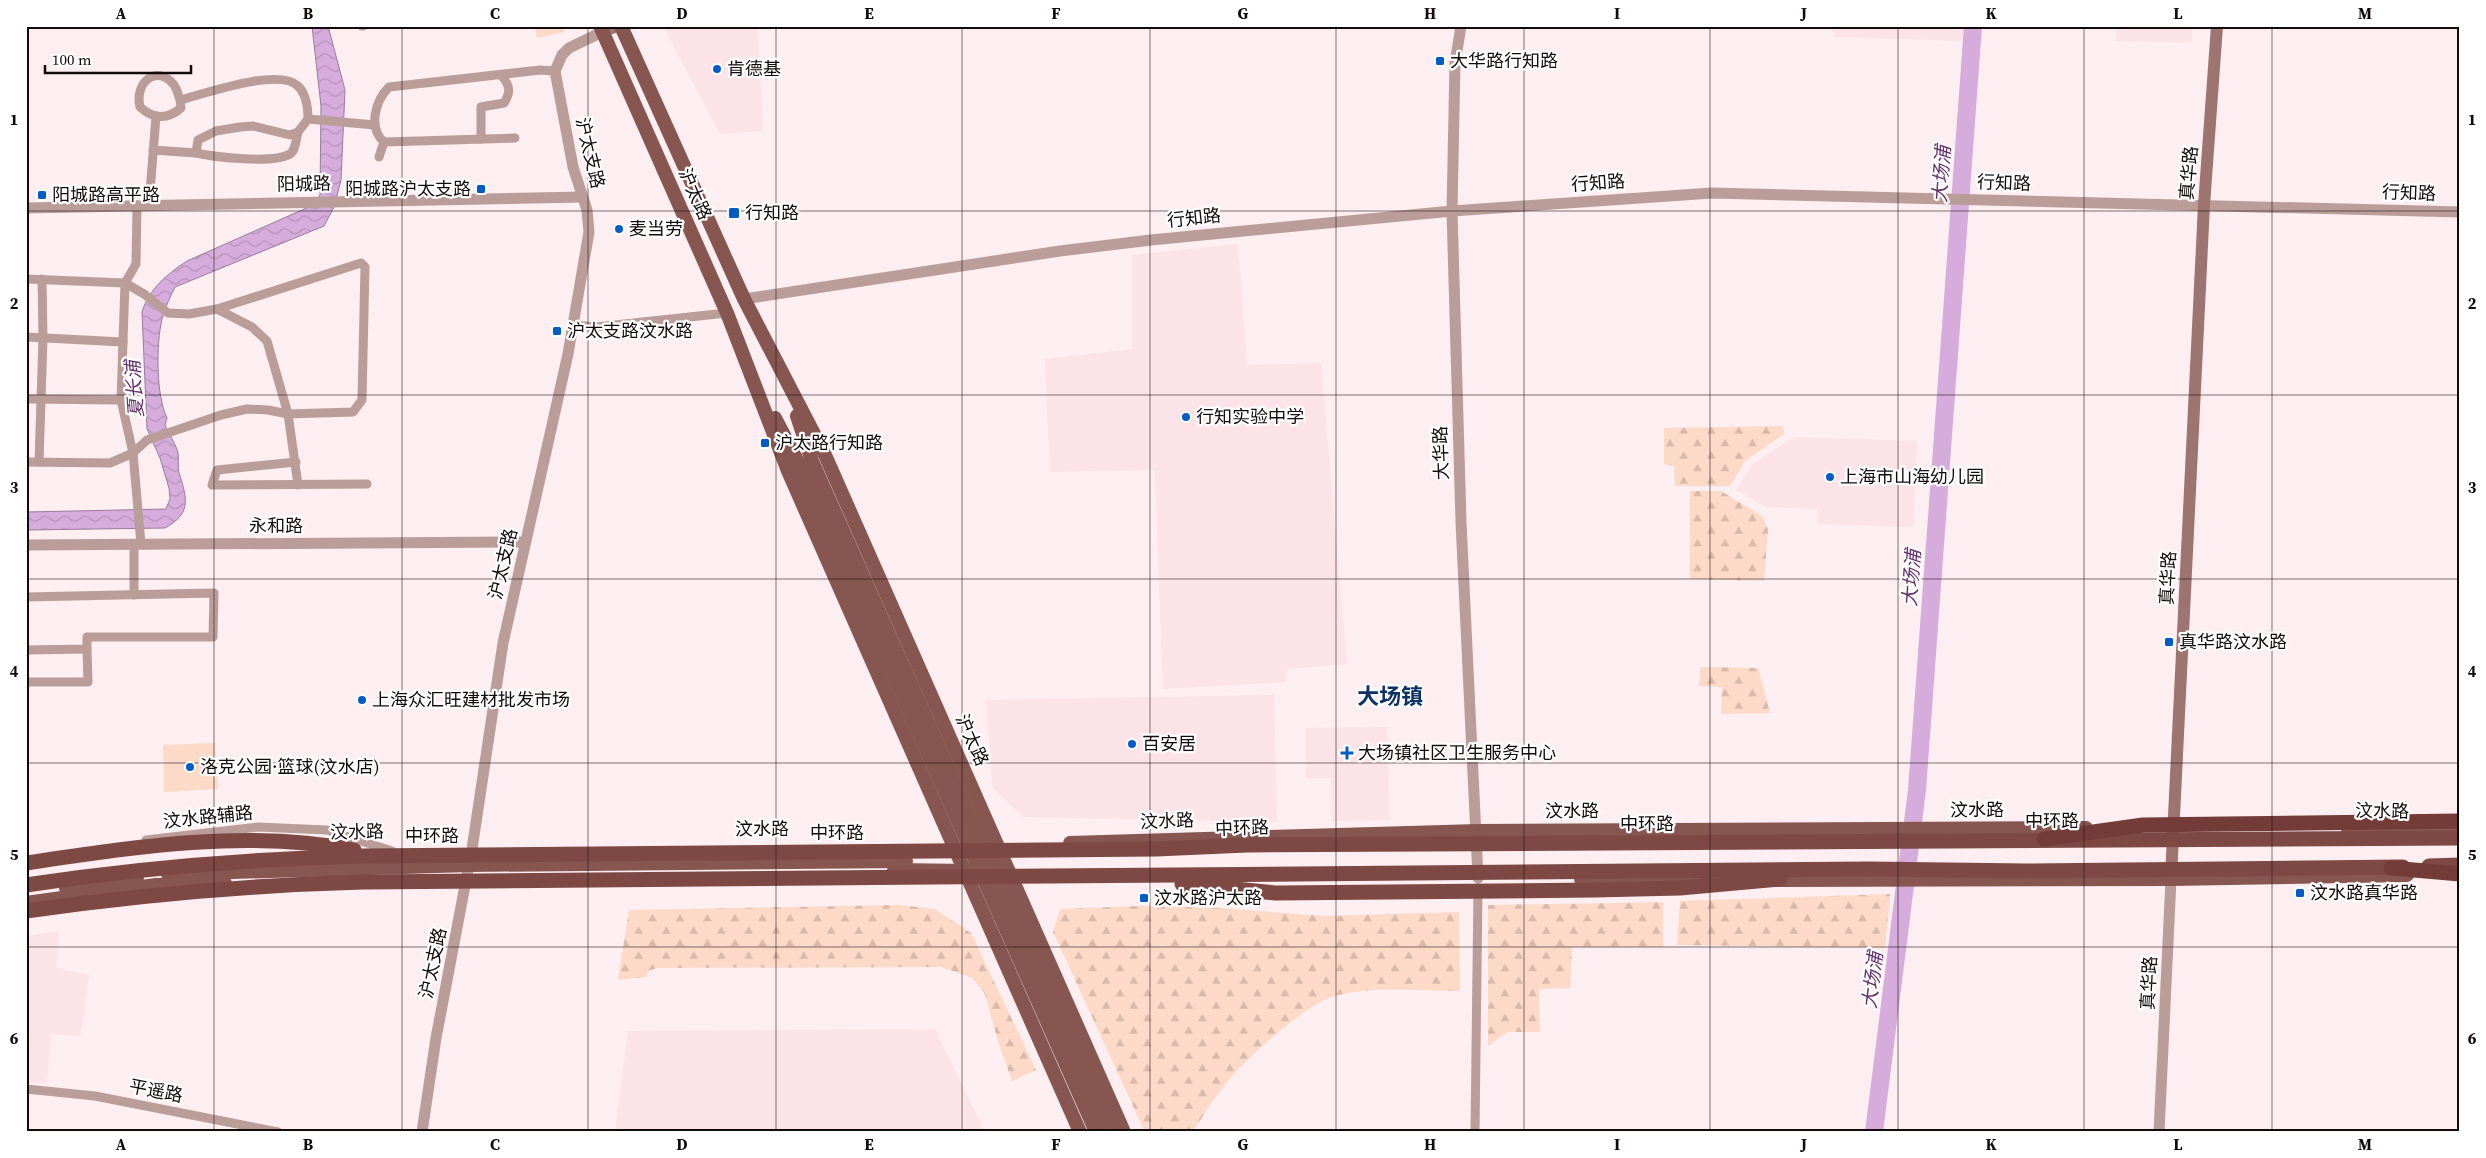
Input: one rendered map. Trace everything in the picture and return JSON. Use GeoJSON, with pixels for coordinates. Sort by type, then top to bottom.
{"type":"FeatureCollection","features":[{"type":"Feature","properties":{"kind":"highway"},"geometry":{"type":"LineString","coordinates":[[2044,839],[2144,825],[2460,821]]}},
{"type":"Feature","properties":{"kind":"highway","name":"中环路"},"geometry":{"type":"LineString","coordinates":[[26,885],[144,868],[282,858],[363,856],[2044,839],[2145,841],[2460,838]]}},
{"type":"Feature","properties":{"kind":"highway"},"geometry":{"type":"LineString","coordinates":[[26,863],[181,844],[264,839],[317,842],[363,851]]}},
{"type":"Feature","properties":{"kind":"highway"},"geometry":{"type":"LineString","coordinates":[[26,911],[147,894],[300,884],[1894,870],[2036,871],[2391,868],[2460,865]]}},
{"type":"Feature","properties":{"kind":"highway"},"geometry":{"type":"LineString","coordinates":[[2391,868],[2460,874]]}},
{"type":"Feature","properties":{"kind":"highway"},"geometry":{"type":"LineString","coordinates":[[1155,881],[1276,893],[1670,888],[1894,870]]}},
{"type":"Feature","properties":{"kind":"main road"},"geometry":{"type":"LineString","coordinates":[[601,29],[619,26]]}},
{"type":"Feature","properties":{"kind":"main road","name":"沪太路"},"geometry":{"type":"LineString","coordinates":[[619,26],[744,299],[825,455],[998,845],[1011,882],[1124,1132]]}},
{"type":"Feature","properties":{"kind":"main road","name":"真华路"},"geometry":{"type":"LineString","coordinates":[[2171,879],[2204,205],[2217,26]]}},
{"type":"Feature","properties":{"kind":"main road","name":"沪太路"},"geometry":{"type":"LineString","coordinates":[[601,29],[727,313],[788,471],[954,846],[963,871],[1080,1132]]}},
{"type":"Feature","properties":{"kind":"main road","name":"沪太路"},"geometry":{"type":"LineString","coordinates":[[780,367],[812,461],[1110,1132]]}},
{"type":"Feature","properties":{"kind":"main road","name":"沪太路"},"geometry":{"type":"LineString","coordinates":[[753,377],[800,466],[1096,1132]]}},
{"type":"Feature","properties":{"kind":"main road","name":"汶水路"},"geometry":{"type":"LineString","coordinates":[[26,880],[143,864],[315,852],[363,851],[954,846],[1478,831],[2172,828],[2460,831]]}},
{"type":"Feature","properties":{"kind":"main road"},"geometry":{"type":"LineString","coordinates":[[776,847],[823,862]]}},
{"type":"Feature","properties":{"kind":"main road"},"geometry":{"type":"LineString","coordinates":[[655,864],[694,848]]}},
{"type":"Feature","properties":{"kind":"main road"},"geometry":{"type":"LineString","coordinates":[[277,871],[315,852]]}},
{"type":"Feature","properties":{"kind":"main road","name":"汶水路"},"geometry":{"type":"LineString","coordinates":[[26,916],[147,900],[467,875],[655,864],[823,862],[963,871],[1011,882],[1478,878],[1947,881],[2460,874]]}},
{"type":"Feature","properties":{"kind":"main road","name":"汶水路"},"geometry":{"type":"LineString","coordinates":[[26,894],[161,874],[277,871],[467,875]]}},
{"type":"Feature","properties":{"kind":"main road","name":"汶水路"},"geometry":{"type":"LineString","coordinates":[[26,903],[156,885],[467,875],[963,871]]}},
{"type":"Feature","properties":{"kind":"main road"},"geometry":{"type":"LineString","coordinates":[[26,880],[64,888]]}},
{"type":"Feature","properties":{"kind":"street","name":"大华路"},"geometry":{"type":"LineString","coordinates":[[1461,26],[1456,63],[1452,211],[1461,522],[1478,831],[1478,878]]}},
{"type":"Feature","properties":{"kind":"street"},"geometry":{"type":"LineString","coordinates":[[515,138],[384,142],[377,136],[375,125],[378,102],[389,87],[502,76],[540,70],[555,71],[562,55],[569,48],[601,29]]}},
{"type":"Feature","properties":{"kind":"street","name":"沪太支路"},"geometry":{"type":"LineString","coordinates":[[422,1132],[436,1038],[472,850],[503,643],[574,325],[589,232],[587,210],[574,167],[555,71]]}},
{"type":"Feature","properties":{"kind":"street"},"geometry":{"type":"LineString","coordinates":[[157,76],[166,79],[173,84],[180,100],[181,108],[173,115],[156,116],[148,114],[140,107],[138,98],[141,84],[148,78],[157,76]]}},
{"type":"Feature","properties":{"kind":"street"},"geometry":{"type":"LineString","coordinates":[[481,139],[481,107],[504,103],[509,96],[510,88],[502,76]]}},
{"type":"Feature","properties":{"kind":"street"},"geometry":{"type":"LineString","coordinates":[[180,100],[233,84],[287,80],[298,86],[312,120]]}},
{"type":"Feature","properties":{"kind":"street"},"geometry":{"type":"LineString","coordinates":[[149,205],[156,116]]}},
{"type":"Feature","properties":{"kind":"street"},"geometry":{"type":"LineString","coordinates":[[196,153],[198,140],[216,130],[253,126],[290,135],[298,132],[312,120],[375,125]]}},
{"type":"Feature","properties":{"kind":"street"},"geometry":{"type":"LineString","coordinates":[[153,150],[244,158],[278,158],[295,150],[298,132]]}},
{"type":"Feature","properties":{"kind":"street"},"geometry":{"type":"LineString","coordinates":[[379,156],[384,142]]}},
{"type":"Feature","properties":{"kind":"street","name":"行知路"},"geometry":{"type":"LineString","coordinates":[[744,299],[1060,251],[1452,211],[1712,193],[2460,212]]}},
{"type":"Feature","properties":{"kind":"street","name":"阳城路"},"geometry":{"type":"LineString","coordinates":[[26,208],[582,197]]}},
{"type":"Feature","properties":{"kind":"street"},"geometry":{"type":"LineString","coordinates":[[134,595],[137,544],[140,530],[133,453],[121,400],[125,283],[136,264],[136,205]]}},
{"type":"Feature","properties":{"kind":"street"},"geometry":{"type":"LineString","coordinates":[[26,279],[125,283],[144,294],[168,313],[189,314],[217,309],[361,263],[365,267],[362,400],[353,412],[288,414],[268,410],[247,409],[220,415],[147,440],[133,453],[110,463],[26,462]]}},
{"type":"Feature","properties":{"kind":"street"},"geometry":{"type":"LineString","coordinates":[[39,462],[42,400],[42,279]]}},
{"type":"Feature","properties":{"kind":"street"},"geometry":{"type":"LineString","coordinates":[[217,309],[252,327],[268,341],[288,414],[298,485]]}},
{"type":"Feature","properties":{"kind":"street"},"geometry":{"type":"LineString","coordinates":[[574,325],[596,327],[727,313]]}},
{"type":"Feature","properties":{"kind":"street"},"geometry":{"type":"LineString","coordinates":[[26,337],[123,342]]}},
{"type":"Feature","properties":{"kind":"street"},"geometry":{"type":"LineString","coordinates":[[26,399],[121,400]]}},
{"type":"Feature","properties":{"kind":"street"},"geometry":{"type":"LineString","coordinates":[[296,462],[217,470],[212,485],[367,484]]}},
{"type":"Feature","properties":{"kind":"street","name":"永和路"},"geometry":{"type":"LineString","coordinates":[[26,545],[526,542]]}},
{"type":"Feature","properties":{"kind":"street"},"geometry":{"type":"LineString","coordinates":[[26,597],[214,593],[213,637],[87,637],[88,682],[26,682]]}},
{"type":"Feature","properties":{"kind":"street"},"geometry":{"type":"LineString","coordinates":[[26,650],[87,650]]}},
{"type":"Feature","properties":{"kind":"street","name":"汶水路辅路"},"geometry":{"type":"LineString","coordinates":[[26,857],[176,835],[258,827],[327,830],[392,851]]}},
{"type":"Feature","properties":{"kind":"street"},"geometry":{"type":"LineString","coordinates":[[1475,1132],[1478,878]]}},
{"type":"Feature","properties":{"kind":"street","name":"真华路"},"geometry":{"type":"LineString","coordinates":[[2159,1132],[2171,879]]}},
{"type":"Feature","properties":{"kind":"street","name":"平遥路"},"geometry":{"type":"LineString","coordinates":[[26,1089],[95,1096],[278,1132]]}},
{"type":"Feature","properties":{"kind":"shaded area"},"geometry":{"type":"Polygon","coordinates":[[[663,26],[758,26],[763,131],[720,134],[663,26]]]}},
{"type":"Feature","properties":{"kind":"shaded area"},"geometry":{"type":"Polygon","coordinates":[[[1830,26],[1964,26],[1963,41],[1836,37],[1830,26]]]}},
{"type":"Feature","properties":{"kind":"shaded area"},"geometry":{"type":"Polygon","coordinates":[[[2116,26],[2192,26],[2192,43],[2116,41],[2116,26]]]}},
{"type":"Feature","properties":{"kind":"shaded area","name":"行知实验中学"},"geometry":{"type":"Polygon","coordinates":[[[1238,244],[1247,365],[1321,363],[1347,664],[1287,669],[1286,682],[1163,689],[1155,470],[1050,472],[1045,359],[1132,349],[1132,255],[1238,244]]]}},
{"type":"Feature","properties":{"kind":"shaded area","name":"上海市山海幼儿园"},"geometry":{"type":"Polygon","coordinates":[[[1795,437],[1917,441],[1913,527],[1818,524],[1817,509],[1766,507],[1736,490],[1752,464],[1795,437]]]}},
{"type":"Feature","properties":{"kind":"shaded area","name":"百安居"},"geometry":{"type":"Polygon","coordinates":[[[1274,695],[1277,822],[1023,817],[993,788],[986,700],[1274,695]]]}},
{"type":"Feature","properties":{"kind":"shaded area","name":"大场镇社区卫生服务中心"},"geometry":{"type":"Polygon","coordinates":[[[1387,727],[1390,820],[1332,821],[1331,778],[1306,778],[1306,728],[1387,727]]]}},
{"type":"Feature","properties":{"kind":"shaded area"},"geometry":{"type":"Polygon","coordinates":[[[59,931],[56,968],[89,975],[81,1036],[51,1034],[47,1083],[26,1082],[26,936],[59,931]]]}},
{"type":"Feature","properties":{"kind":"shaded area"},"geometry":{"type":"Polygon","coordinates":[[[935,1029],[985,1132],[615,1132],[628,1031],[935,1029]]]}},
{"type":"Feature","properties":{"kind":"green space"},"geometry":{"type":"Polygon","coordinates":[[[535,26],[563,26],[564,32],[537,38],[535,26]]]}},
{"type":"Feature","properties":{"kind":"green space"},"geometry":{"type":"Polygon","coordinates":[[[1783,426],[1784,434],[1745,461],[1730,486],[1675,486],[1674,466],[1664,464],[1664,428],[1783,426]]]}},
{"type":"Feature","properties":{"kind":"green space"},"geometry":{"type":"Polygon","coordinates":[[[1690,491],[1721,491],[1762,516],[1768,529],[1764,581],[1690,579],[1690,491]]]}},
{"type":"Feature","properties":{"kind":"green space"},"geometry":{"type":"Polygon","coordinates":[[[1701,667],[1758,668],[1770,713],[1721,714],[1722,687],[1699,686],[1701,667]]]}},
{"type":"Feature","properties":{"kind":"green space","name":"洛克公园·篮球(汶水店)"},"geometry":{"type":"Polygon","coordinates":[[[215,743],[218,789],[164,792],[163,745],[215,743]]]}},
{"type":"Feature","properties":{"kind":"green space"},"geometry":{"type":"Polygon","coordinates":[[[1890,894],[1885,948],[1677,945],[1680,901],[1890,894]]]}},
{"type":"Feature","properties":{"kind":"green space"},"geometry":{"type":"Polygon","coordinates":[[[1663,902],[1663,947],[1572,947],[1570,988],[1539,989],[1540,1032],[1507,1032],[1488,1046],[1488,905],[1663,902]]]}},
{"type":"Feature","properties":{"kind":"green space"},"geometry":{"type":"Polygon","coordinates":[[[899,905],[935,909],[971,933],[1036,1070],[1012,1081],[984,992],[972,978],[941,967],[657,968],[648,971],[646,977],[618,980],[629,910],[899,905]]]}},
{"type":"Feature","properties":{"kind":"green space"},"geometry":{"type":"Polygon","coordinates":[[[1141,906],[1218,908],[1325,916],[1459,912],[1460,991],[1368,991],[1353,992],[1326,999],[1282,1029],[1242,1065],[1216,1096],[1193,1132],[1145,1132],[1053,932],[1060,909],[1141,906]]]}},
{"type":"Feature","properties":{"kind":"water"},"geometry":{"type":"Polygon","coordinates":[[[312,26],[328,26],[345,90],[341,180],[334,207],[324,226],[175,287],[162,319],[158,356],[159,384],[163,408],[167,418],[165,425],[178,453],[179,471],[185,493],[183,512],[173,523],[165,528],[26,530],[26,512],[166,509],[170,499],[169,488],[160,458],[147,429],[142,312],[154,289],[187,261],[311,206],[320,195],[321,106],[312,26]]]}},
{"type":"Feature","properties":{"kind":"waterway","name":"大场浦"},"geometry":{"type":"LineString","coordinates":[[1874,1132],[1917,790],[1973,26]]}},
{"type":"Feature","properties":{"kind":"place","name":"大华路行知路"},"geometry":{"type":"Point","coordinates":[1440,61]}},
{"type":"Feature","properties":{"kind":"place","name":"肯德基"},"geometry":{"type":"Point","coordinates":[717,69]}},
{"type":"Feature","properties":{"kind":"place","name":"阳城路沪太支路"},"geometry":{"type":"Point","coordinates":[481,189]}},
{"type":"Feature","properties":{"kind":"place","name":"阳城路高平路"},"geometry":{"type":"Point","coordinates":[42,195]}},
{"type":"Feature","properties":{"kind":"place","name":"行知路"},"geometry":{"type":"Point","coordinates":[734,213]}},
{"type":"Feature","properties":{"kind":"place","name":"麦当劳"},"geometry":{"type":"Point","coordinates":[619,229]}},
{"type":"Feature","properties":{"kind":"place","name":"沪太支路汶水路"},"geometry":{"type":"Point","coordinates":[557,331]}},
{"type":"Feature","properties":{"kind":"place","name":"行知实验中学"},"geometry":{"type":"Point","coordinates":[1186,417]}},
{"type":"Feature","properties":{"kind":"place","name":"沪太路行知路"},"geometry":{"type":"Point","coordinates":[765,443]}},
{"type":"Feature","properties":{"kind":"place","name":"上海市山海幼儿园"},"geometry":{"type":"Point","coordinates":[1830,477]}},
{"type":"Feature","properties":{"kind":"place","name":"真华路汶水路"},"geometry":{"type":"Point","coordinates":[2169,642]}},
{"type":"Feature","properties":{"kind":"place","name":"上海众汇旺建材批发市场"},"geometry":{"type":"Point","coordinates":[362,700]}},
{"type":"Feature","properties":{"kind":"place","name":"百安居"},"geometry":{"type":"Point","coordinates":[1132,744]}},
{"type":"Feature","properties":{"kind":"place","name":"大场镇社区卫生服务中心"},"geometry":{"type":"Point","coordinates":[1347,753]}},
{"type":"Feature","properties":{"kind":"place","name":"洛克公园·篮球(汶水店)"},"geometry":{"type":"Point","coordinates":[190,767]}},
{"type":"Feature","properties":{"kind":"place","name":"汶水路真华路"},"geometry":{"type":"Point","coordinates":[2300,893]}},
{"type":"Feature","properties":{"kind":"place","name":"汶水路沪太路"},"geometry":{"type":"Point","coordinates":[1144,898]}},
{"type":"Feature","properties":{"kind":"district","name":"大场镇"},"geometry":{"type":"Point","coordinates":[1390,696]}},
{"type":"Feature","properties":{"kind":"water label","name":"夏长浦"},"geometry":{"type":"Point","coordinates":[134,389]}}]}
